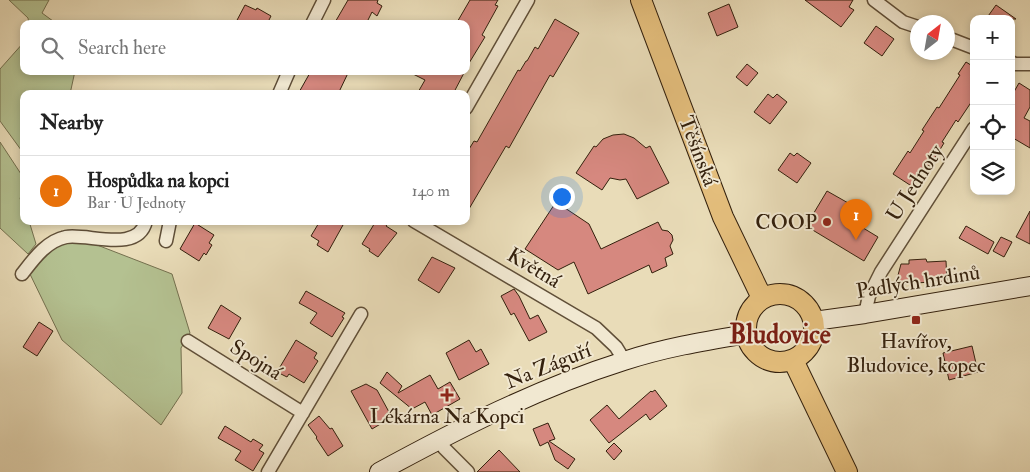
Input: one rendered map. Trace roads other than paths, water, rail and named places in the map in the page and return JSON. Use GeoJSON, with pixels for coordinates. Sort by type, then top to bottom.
{"type":"FeatureCollection","features":[{"type":"Feature","properties":{"kind":"main road","name":"Těšínská"},"geometry":{"type":"LineString","coordinates":[[641,0],[723,217],[762,298]]}},
{"type":"Feature","properties":{"kind":"main road"},"geometry":{"type":"LineString","coordinates":[[778,294],[794,296],[806,306],[814,321],[813,337],[810,344],[806,351],[793,360],[778,362],[763,358],[752,348],[746,334],[746,318],[754,305],[762,298],[778,294]]}},
{"type":"Feature","properties":{"kind":"main road"},"geometry":{"type":"LineString","coordinates":[[793,360],[847,472]]}},
{"type":"Feature","properties":{"kind":"street"},"geometry":{"type":"LineString","coordinates":[[314,20],[324,0]]}},
{"type":"Feature","properties":{"kind":"street"},"geometry":{"type":"LineString","coordinates":[[470,101],[528,0]]}},
{"type":"Feature","properties":{"kind":"street"},"geometry":{"type":"LineString","coordinates":[[875,1],[903,22],[910,24]]}},
{"type":"Feature","properties":{"kind":"street"},"geometry":{"type":"LineString","coordinates":[[955,41],[970,46]]}},
{"type":"Feature","properties":{"kind":"street"},"geometry":{"type":"LineString","coordinates":[[1015,65],[1030,64]]}},
{"type":"Feature","properties":{"kind":"street"},"geometry":{"type":"LineString","coordinates":[[281,90],[288,75]]}},
{"type":"Feature","properties":{"kind":"street","name":"U Jednoty"},"geometry":{"type":"LineString","coordinates":[[865,314],[868,296],[881,272],[970,134]]}},
{"type":"Feature","properties":{"kind":"street"},"geometry":{"type":"LineString","coordinates":[[22,274],[41,252],[60,239],[75,236],[124,240],[137,235],[144,225]]}},
{"type":"Feature","properties":{"kind":"street"},"geometry":{"type":"LineString","coordinates":[[166,241],[169,225]]}},
{"type":"Feature","properties":{"kind":"street","name":"Květná"},"geometry":{"type":"LineString","coordinates":[[421,225],[596,328],[616,347],[624,360]]}},
{"type":"Feature","properties":{"kind":"street","name":"Padlých hrdinů"},"geometry":{"type":"LineString","coordinates":[[814,321],[1030,286]]}},
{"type":"Feature","properties":{"kind":"street"},"geometry":{"type":"LineString","coordinates":[[268,472],[360,314]]}},
{"type":"Feature","properties":{"kind":"street","name":"Na Záguří"},"geometry":{"type":"LineString","coordinates":[[379,472],[438,439],[534,395],[624,360],[666,349],[746,334]]}},
{"type":"Feature","properties":{"kind":"street","name":"Spojná"},"geometry":{"type":"LineString","coordinates":[[188,340],[303,413]]}},
{"type":"Feature","properties":{"kind":"street"},"geometry":{"type":"LineString","coordinates":[[438,439],[444,448],[468,472]]}},
{"type":"Feature","properties":{"kind":"place","name":"COOP"},"geometry":{"type":"Point","coordinates":[827,222]}},
{"type":"Feature","properties":{"kind":"place","name":"Hospůdka na kopci"},"geometry":{"type":"Point","coordinates":[856,240]}},
{"type":"Feature","properties":{"kind":"place","name":"Havířov, Bludovice, kopec"},"geometry":{"type":"Point","coordinates":[916,320]}},
{"type":"Feature","properties":{"kind":"place","name":"Lékárna Na Kopci"},"geometry":{"type":"Point","coordinates":[447,395]}},
{"type":"Feature","properties":{"kind":"district","name":"Bludovice"},"geometry":{"type":"Point","coordinates":[780,335]}}]}
